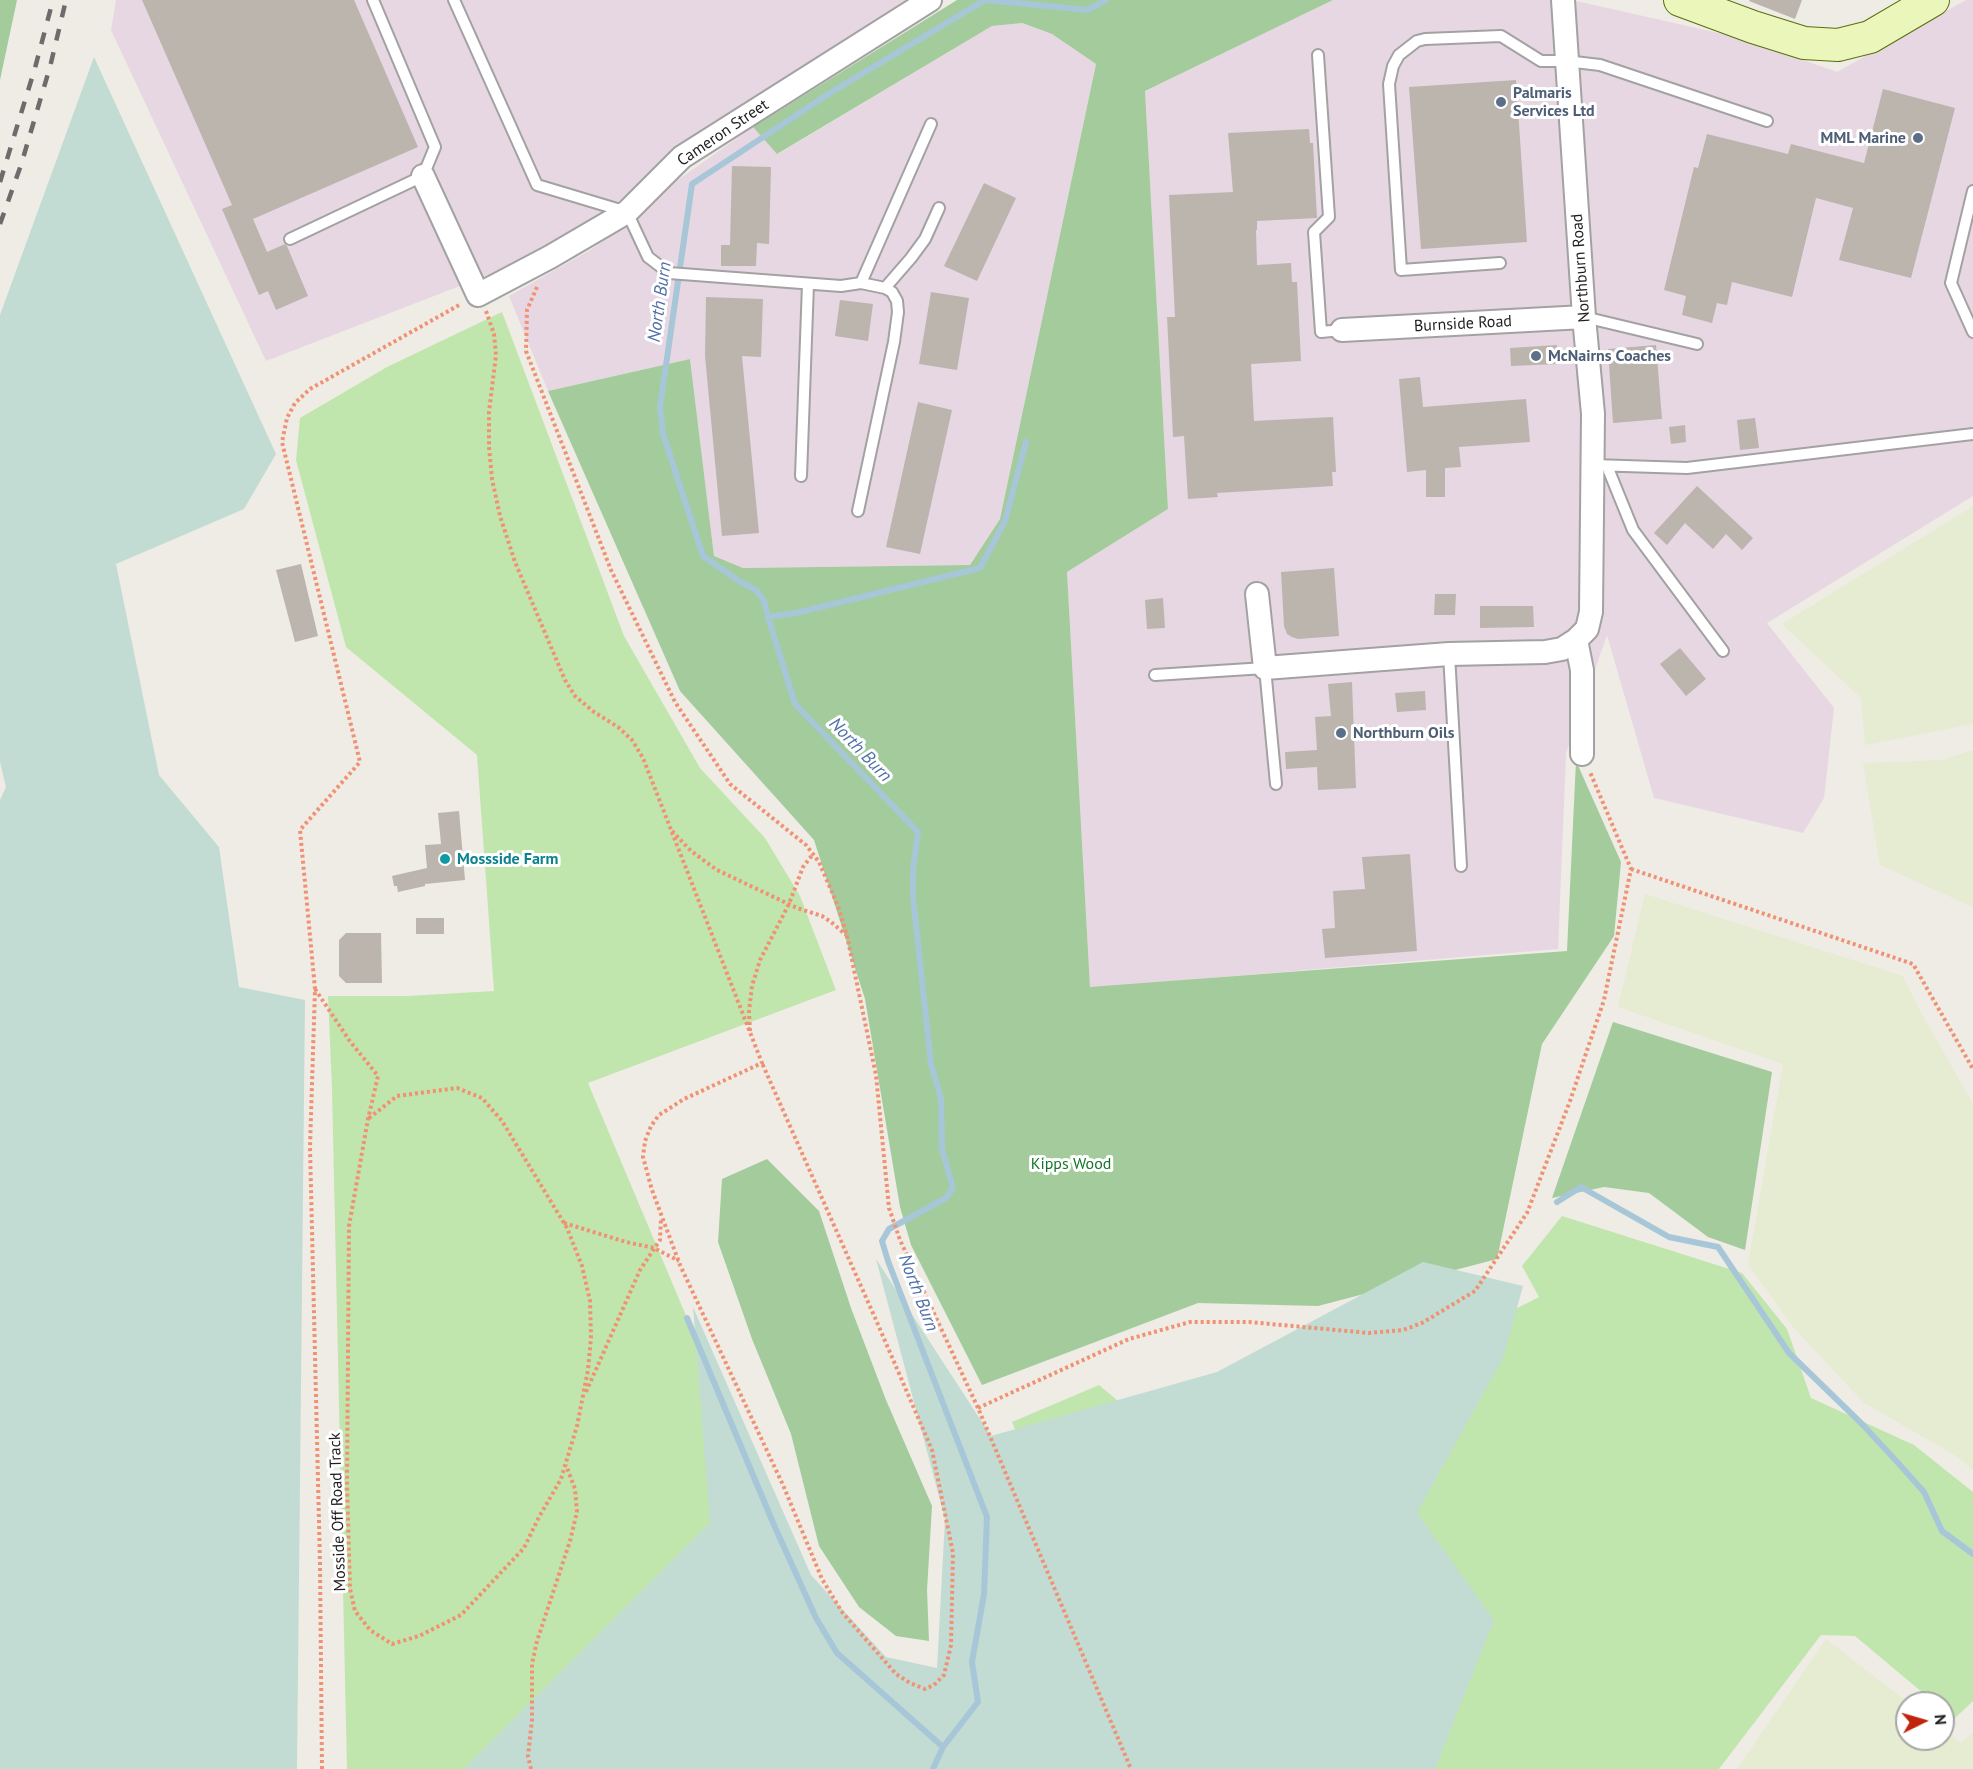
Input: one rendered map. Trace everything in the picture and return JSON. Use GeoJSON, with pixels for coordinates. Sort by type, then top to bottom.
{"type":"FeatureCollection","features":[{"type":"Feature","properties":{"kind":"main road"},"geometry":{"type":"LineString","coordinates":[[1680,0],[1804,43],[1838,45],[1870,37],[1933,0]]}},
{"type":"Feature","properties":{"kind":"street","name":"Cameron Street"},"geometry":{"type":"LineString","coordinates":[[478,295],[627,213],[682,157],[930,0]]}},
{"type":"Feature","properties":{"kind":"street","name":"Northburn Road"},"geometry":{"type":"LineString","coordinates":[[1563,0],[1584,317],[1600,465],[1591,612],[1587,629],[1576,640]]}},
{"type":"Feature","properties":{"kind":"street"},"geometry":{"type":"LineString","coordinates":[[423,176],[478,295]]}},
{"type":"Feature","properties":{"kind":"street","name":"Burnside Road"},"geometry":{"type":"LineString","coordinates":[[1342,330],[1584,317]]}},
{"type":"Feature","properties":{"kind":"street"},"geometry":{"type":"LineString","coordinates":[[1257,594],[1264,668],[1449,654],[1545,652],[1562,649],[1576,640],[1582,670],[1582,754]]}},
{"type":"Feature","properties":{"kind":"lane"},"geometry":{"type":"LineString","coordinates":[[290,239],[423,176],[435,147],[373,0]]}},
{"type":"Feature","properties":{"kind":"lane"},"geometry":{"type":"LineString","coordinates":[[454,0],[537,185],[627,213],[648,257],[669,273],[841,286],[861,283],[885,288],[892,292],[897,301],[898,312],[894,342],[858,511]]}},
{"type":"Feature","properties":{"kind":"lane"},"geometry":{"type":"LineString","coordinates":[[1500,263],[1401,270],[1389,84],[1393,66],[1399,55],[1409,46],[1425,39],[1501,36],[1541,61],[1600,65],[1767,121]]}},
{"type":"Feature","properties":{"kind":"lane"},"geometry":{"type":"LineString","coordinates":[[1318,55],[1329,217],[1314,232],[1320,332],[1342,330]]}},
{"type":"Feature","properties":{"kind":"lane"},"geometry":{"type":"LineString","coordinates":[[861,283],[931,124]]}},
{"type":"Feature","properties":{"kind":"lane"},"geometry":{"type":"LineString","coordinates":[[1973,191],[1950,283],[1973,332]]}},
{"type":"Feature","properties":{"kind":"lane"},"geometry":{"type":"LineString","coordinates":[[885,288],[925,239],[939,208]]}},
{"type":"Feature","properties":{"kind":"lane"},"geometry":{"type":"LineString","coordinates":[[801,476],[808,284]]}},
{"type":"Feature","properties":{"kind":"lane"},"geometry":{"type":"LineString","coordinates":[[1584,317],[1697,344]]}},
{"type":"Feature","properties":{"kind":"lane"},"geometry":{"type":"LineString","coordinates":[[1723,651],[1633,530],[1600,465],[1687,468],[1973,434]]}},
{"type":"Feature","properties":{"kind":"lane"},"geometry":{"type":"LineString","coordinates":[[1449,654],[1461,866]]}},
{"type":"Feature","properties":{"kind":"lane"},"geometry":{"type":"LineString","coordinates":[[1155,675],[1264,668],[1276,784]]}},
{"type":"Feature","properties":{"kind":"path"},"geometry":{"type":"LineString","coordinates":[[550,257],[527,310],[526,351],[610,570],[675,702],[730,784],[806,845],[819,862],[838,906],[847,936],[876,1075],[890,1208],[900,1240],[978,1408],[1131,1769]]}},
{"type":"Feature","properties":{"kind":"path"},"geometry":{"type":"LineString","coordinates":[[322,1769],[320,1564],[310,1147],[315,989],[300,830],[360,762],[282,442],[287,418],[295,403],[310,389],[478,295],[494,334],[496,355],[489,412],[492,479],[500,516],[515,562],[565,680],[575,696],[594,712],[618,727],[632,740],[643,758],[750,1035],[932,1450],[953,1553],[951,1645],[944,1675],[934,1685],[925,1689],[896,1674],[842,1612],[822,1579],[783,1485],[679,1261],[661,1215],[643,1157],[645,1141],[651,1126],[659,1115],[684,1099],[762,1063]]}},
{"type":"Feature","properties":{"kind":"path"},"geometry":{"type":"LineString","coordinates":[[978,1408],[1129,1339],[1190,1322],[1249,1322],[1369,1333],[1403,1330],[1422,1323],[1475,1292],[1527,1213],[1570,1101],[1604,1000],[1631,869],[1582,754]]}},
{"type":"Feature","properties":{"kind":"path"},"geometry":{"type":"LineString","coordinates":[[670,828],[691,851],[717,870],[789,904],[822,916],[847,936]]}},
{"type":"Feature","properties":{"kind":"path"},"geometry":{"type":"LineString","coordinates":[[750,1035],[749,1011],[752,986],[760,960],[789,904],[803,867],[813,854]]}},
{"type":"Feature","properties":{"kind":"path"},"geometry":{"type":"LineString","coordinates":[[1631,869],[1913,964],[1973,1069]]}},
{"type":"Feature","properties":{"kind":"path","name":"Mosside Off Road Track"},"geometry":{"type":"LineString","coordinates":[[315,989],[349,1040],[378,1076],[368,1119],[349,1226],[347,1484],[350,1589],[355,1611],[370,1630],[392,1644],[419,1636],[461,1615],[524,1548],[561,1479],[577,1426],[588,1370],[591,1338],[590,1301],[582,1266],[564,1223],[502,1121],[482,1098],[457,1088],[397,1096],[368,1119]]}},
{"type":"Feature","properties":{"kind":"path"},"geometry":{"type":"LineString","coordinates":[[581,1404],[640,1270],[660,1240],[661,1215]]}},
{"type":"Feature","properties":{"kind":"path"},"geometry":{"type":"LineString","coordinates":[[564,1223],[654,1248],[679,1261]]}},
{"type":"Feature","properties":{"kind":"path"},"geometry":{"type":"LineString","coordinates":[[531,1769],[528,1756],[532,1720],[532,1664],[577,1512],[575,1489],[566,1464]]}},
{"type":"Feature","properties":{"kind":"shaded area"},"geometry":{"type":"Polygon","coordinates":[[[116,0],[906,0],[677,146],[645,183],[540,255],[266,361],[111,30],[116,0]]]}},
{"type":"Feature","properties":{"kind":"shaded area"},"geometry":{"type":"Polygon","coordinates":[[[1333,0],[1572,0],[1745,39],[1837,72],[1966,0],[1973,0],[1973,496],[1767,623],[1834,708],[1824,798],[1803,833],[1654,798],[1607,635],[1566,753],[1558,949],[1090,988],[1067,572],[1168,509],[1145,91],[1333,0]]]}},
{"type":"Feature","properties":{"kind":"shaded area"},"geometry":{"type":"Polygon","coordinates":[[[1021,23],[1052,34],[1096,64],[1000,519],[970,565],[743,568],[714,556],[690,359],[548,391],[509,296],[592,249],[675,182],[753,127],[778,154],[992,26],[1021,23]]]}},
{"type":"Feature","properties":{"kind":"shaded area"},"geometry":{"type":"Polygon","coordinates":[[[94,57],[276,454],[244,509],[116,564],[159,775],[219,847],[239,987],[305,1000],[297,1769],[0,1769],[0,800],[6,787],[0,762],[0,315],[94,57]]]}},
{"type":"Feature","properties":{"kind":"shaded area"},"geometry":{"type":"Polygon","coordinates":[[[876,1259],[991,1436],[1217,1372],[1423,1262],[1523,1286],[1503,1358],[1417,1513],[1494,1620],[1435,1769],[464,1769],[710,1523],[693,1307],[811,1575],[886,1657],[937,1668],[945,1519],[876,1259]]]}},
{"type":"Feature","properties":{"kind":"green space"},"geometry":{"type":"Polygon","coordinates":[[[0,0],[17,0],[0,80],[0,0]]]}},
{"type":"Feature","properties":{"kind":"green space","name":"Kipps Wood"},"geometry":{"type":"Polygon","coordinates":[[[957,0],[1333,0],[1145,91],[1168,509],[1067,572],[1090,987],[1567,951],[1576,761],[1621,862],[1614,936],[1542,1044],[1497,1259],[1318,1306],[1198,1303],[982,1385],[911,1245],[900,1207],[865,999],[814,840],[680,691],[548,391],[690,359],[714,556],[743,568],[970,565],[1000,519],[1096,64],[1052,34],[1022,23],[992,26],[777,154],[753,127],[957,0]]]}},
{"type":"Feature","properties":{"kind":"green space"},"geometry":{"type":"Polygon","coordinates":[[[502,312],[624,636],[700,768],[765,838],[800,896],[836,990],[588,1083],[848,1700],[929,1693],[1052,1524],[1012,1422],[1099,1385],[1130,1411],[1464,1335],[1539,1297],[1522,1266],[1562,1216],[1742,1273],[1787,1329],[1811,1398],[1914,1445],[1973,1492],[1973,1701],[1955,1718],[1955,1691],[1921,1691],[1855,1636],[1821,1635],[1719,1769],[347,1769],[328,996],[408,996],[494,991],[477,755],[346,647],[296,460],[300,418],[387,367],[502,312]]]}},
{"type":"Feature","properties":{"kind":"green space"},"geometry":{"type":"Polygon","coordinates":[[[1973,506],[1973,724],[1865,745],[1861,698],[1782,624],[1973,506]]]}},
{"type":"Feature","properties":{"kind":"green space"},"geometry":{"type":"Polygon","coordinates":[[[1973,750],[1973,907],[1880,865],[1863,763],[1942,760],[1973,750]]]}},
{"type":"Feature","properties":{"kind":"green space"},"geometry":{"type":"Polygon","coordinates":[[[1645,894],[1903,976],[1973,1104],[1973,1470],[1956,1456],[1864,1403],[1792,1326],[1748,1264],[1783,1064],[1618,1007],[1645,894]]]}},
{"type":"Feature","properties":{"kind":"green space"},"geometry":{"type":"Polygon","coordinates":[[[1613,1022],[1772,1072],[1745,1250],[1708,1237],[1649,1193],[1604,1187],[1552,1198],[1613,1022]]]}},
{"type":"Feature","properties":{"kind":"green space"},"geometry":{"type":"Polygon","coordinates":[[[767,1159],[819,1211],[851,1308],[886,1400],[932,1506],[927,1590],[929,1641],[896,1636],[859,1607],[819,1546],[791,1434],[752,1339],[718,1242],[722,1179],[767,1159]]]}},
{"type":"Feature","properties":{"kind":"green space"},"geometry":{"type":"Polygon","coordinates":[[[1826,1639],[1895,1692],[1895,1751],[1955,1751],[1955,1739],[1961,1743],[1973,1732],[1973,1769],[1737,1769],[1826,1639]]]}},
{"type":"Feature","properties":{"kind":"building"},"geometry":{"type":"Polygon","coordinates":[[[142,0],[354,0],[418,147],[253,219],[267,252],[285,244],[287,246],[308,296],[276,310],[268,291],[259,295],[222,209],[232,205],[142,0]]]}},
{"type":"Feature","properties":{"kind":"building"},"geometry":{"type":"Polygon","coordinates":[[[1750,0],[1802,0],[1795,19],[1750,0]]]}},
{"type":"Feature","properties":{"kind":"building"},"geometry":{"type":"Polygon","coordinates":[[[1516,80],[1527,242],[1421,249],[1409,87],[1516,80]]]}},
{"type":"Feature","properties":{"kind":"building"},"geometry":{"type":"Polygon","coordinates":[[[1883,89],[1955,108],[1911,278],[1839,260],[1853,208],[1816,198],[1792,297],[1732,282],[1727,305],[1717,303],[1712,323],[1682,315],[1686,296],[1664,290],[1694,167],[1698,168],[1707,134],[1788,154],[1791,144],[1864,163],[1883,89]]]}},
{"type":"Feature","properties":{"kind":"building"},"geometry":{"type":"Polygon","coordinates":[[[1309,129],[1310,143],[1313,143],[1317,218],[1257,221],[1256,230],[1257,265],[1291,263],[1292,282],[1297,282],[1301,361],[1251,364],[1254,421],[1333,417],[1336,472],[1332,472],[1333,486],[1217,493],[1218,497],[1188,499],[1184,436],[1173,437],[1167,317],[1175,317],[1169,195],[1233,192],[1228,133],[1309,129]]]}},
{"type":"Feature","properties":{"kind":"building"},"geometry":{"type":"Polygon","coordinates":[[[732,166],[771,167],[769,244],[757,243],[756,266],[721,266],[721,245],[730,245],[732,166]]]}},
{"type":"Feature","properties":{"kind":"building"},"geometry":{"type":"Polygon","coordinates":[[[984,183],[1016,198],[977,281],[944,266],[984,183]]]}},
{"type":"Feature","properties":{"kind":"building"},"geometry":{"type":"Polygon","coordinates":[[[931,292],[969,298],[957,370],[919,364],[931,292]]]}},
{"type":"Feature","properties":{"kind":"building"},"geometry":{"type":"Polygon","coordinates":[[[706,297],[763,299],[761,357],[742,356],[759,533],[722,536],[705,356],[706,297]]]}},
{"type":"Feature","properties":{"kind":"building"},"geometry":{"type":"Polygon","coordinates":[[[840,300],[873,304],[868,341],[835,336],[840,300]]]}},
{"type":"Feature","properties":{"kind":"building"},"geometry":{"type":"Polygon","coordinates":[[[1557,345],[1558,364],[1511,366],[1510,348],[1557,345]]]}},
{"type":"Feature","properties":{"kind":"building"},"geometry":{"type":"Polygon","coordinates":[[[1656,345],[1662,419],[1613,423],[1608,349],[1656,345]]]}},
{"type":"Feature","properties":{"kind":"building"},"geometry":{"type":"Polygon","coordinates":[[[1420,377],[1423,407],[1526,399],[1530,442],[1459,447],[1461,467],[1445,468],[1445,497],[1426,497],[1426,470],[1407,472],[1399,379],[1420,377]]]}},
{"type":"Feature","properties":{"kind":"building"},"geometry":{"type":"Polygon","coordinates":[[[918,402],[952,410],[920,554],[886,547],[918,402]]]}},
{"type":"Feature","properties":{"kind":"building"},"geometry":{"type":"Polygon","coordinates":[[[1755,418],[1759,448],[1740,450],[1737,420],[1755,418]]]}},
{"type":"Feature","properties":{"kind":"building"},"geometry":{"type":"Polygon","coordinates":[[[1685,425],[1686,442],[1671,444],[1669,427],[1685,425]]]}},
{"type":"Feature","properties":{"kind":"building"},"geometry":{"type":"Polygon","coordinates":[[[1697,486],[1753,538],[1742,550],[1726,534],[1713,549],[1685,523],[1667,545],[1654,533],[1697,486]]]}},
{"type":"Feature","properties":{"kind":"building"},"geometry":{"type":"Polygon","coordinates":[[[301,564],[318,636],[295,642],[276,570],[301,564]]]}},
{"type":"Feature","properties":{"kind":"building"},"geometry":{"type":"Polygon","coordinates":[[[1334,568],[1339,636],[1298,639],[1287,634],[1284,626],[1281,572],[1334,568]]]}},
{"type":"Feature","properties":{"kind":"building"},"geometry":{"type":"Polygon","coordinates":[[[1435,594],[1456,594],[1455,615],[1434,615],[1435,594]]]}},
{"type":"Feature","properties":{"kind":"building"},"geometry":{"type":"Polygon","coordinates":[[[1163,598],[1165,628],[1147,629],[1145,600],[1163,598]]]}},
{"type":"Feature","properties":{"kind":"building"},"geometry":{"type":"Polygon","coordinates":[[[1480,606],[1533,606],[1534,627],[1480,628],[1480,606]]]}},
{"type":"Feature","properties":{"kind":"building"},"geometry":{"type":"Polygon","coordinates":[[[1680,648],[1706,679],[1686,696],[1660,664],[1680,648]]]}},
{"type":"Feature","properties":{"kind":"building"},"geometry":{"type":"Polygon","coordinates":[[[1352,682],[1356,788],[1318,790],[1317,767],[1286,769],[1285,752],[1317,750],[1315,717],[1331,716],[1328,684],[1352,682]]]}},
{"type":"Feature","properties":{"kind":"building"},"geometry":{"type":"Polygon","coordinates":[[[1425,691],[1426,710],[1397,712],[1395,693],[1425,691]]]}},
{"type":"Feature","properties":{"kind":"building","name":"Mossside Farm"},"geometry":{"type":"Polygon","coordinates":[[[459,811],[465,880],[425,884],[425,886],[398,892],[392,876],[427,868],[425,845],[441,844],[438,813],[459,811]]]}},
{"type":"Feature","properties":{"kind":"building"},"geometry":{"type":"Polygon","coordinates":[[[1410,854],[1417,951],[1325,958],[1322,929],[1335,928],[1333,891],[1365,889],[1362,857],[1410,854]]]}},
{"type":"Feature","properties":{"kind":"building"},"geometry":{"type":"Polygon","coordinates":[[[416,918],[444,918],[444,934],[416,934],[416,918]]]}},
{"type":"Feature","properties":{"kind":"building"},"geometry":{"type":"Polygon","coordinates":[[[346,933],[381,933],[382,983],[346,983],[339,976],[339,940],[346,933]]]}},
{"type":"Feature","properties":{"kind":"waterway","name":"North Burn"},"geometry":{"type":"LineString","coordinates":[[933,1769],[943,1747],[978,1702],[972,1662],[984,1594],[987,1517],[882,1241],[889,1229],[946,1198],[953,1188],[942,1149],[941,1098],[931,1064],[913,897],[913,871],[918,832],[795,704],[764,601],[756,590],[703,556],[663,434],[660,407],[692,184],[830,93],[985,0],[1088,10],[1106,0]]}},
{"type":"Feature","properties":{"kind":"waterway"},"geometry":{"type":"LineString","coordinates":[[768,617],[796,613],[980,568],[1005,521],[1026,442]]}},
{"type":"Feature","properties":{"kind":"waterway"},"geometry":{"type":"LineString","coordinates":[[1557,1202],[1581,1187],[1669,1237],[1718,1247],[1789,1353],[1863,1425],[1924,1492],[1942,1531],[1973,1554]]}},
{"type":"Feature","properties":{"kind":"waterway"},"geometry":{"type":"LineString","coordinates":[[687,1318],[774,1525],[816,1618],[837,1653],[943,1747]]}},
{"type":"Feature","properties":{"kind":"railway"},"geometry":{"type":"LineString","coordinates":[[0,182],[53,0]]}},
{"type":"Feature","properties":{"kind":"railway"},"geometry":{"type":"LineString","coordinates":[[0,224],[21,165],[50,67],[66,0]]}},
{"type":"Feature","properties":{"kind":"place","name":"Palmaris Services Ltd"},"geometry":{"type":"Point","coordinates":[1501,102]}},
{"type":"Feature","properties":{"kind":"place","name":"MML Marine"},"geometry":{"type":"Point","coordinates":[1918,138]}},
{"type":"Feature","properties":{"kind":"place","name":"McNairns Coaches"},"geometry":{"type":"Point","coordinates":[1536,356]}},
{"type":"Feature","properties":{"kind":"place","name":"Northburn Oils"},"geometry":{"type":"Point","coordinates":[1341,733]}},
{"type":"Feature","properties":{"kind":"place","name":"Mossside Farm"},"geometry":{"type":"Point","coordinates":[445,859]}}]}
